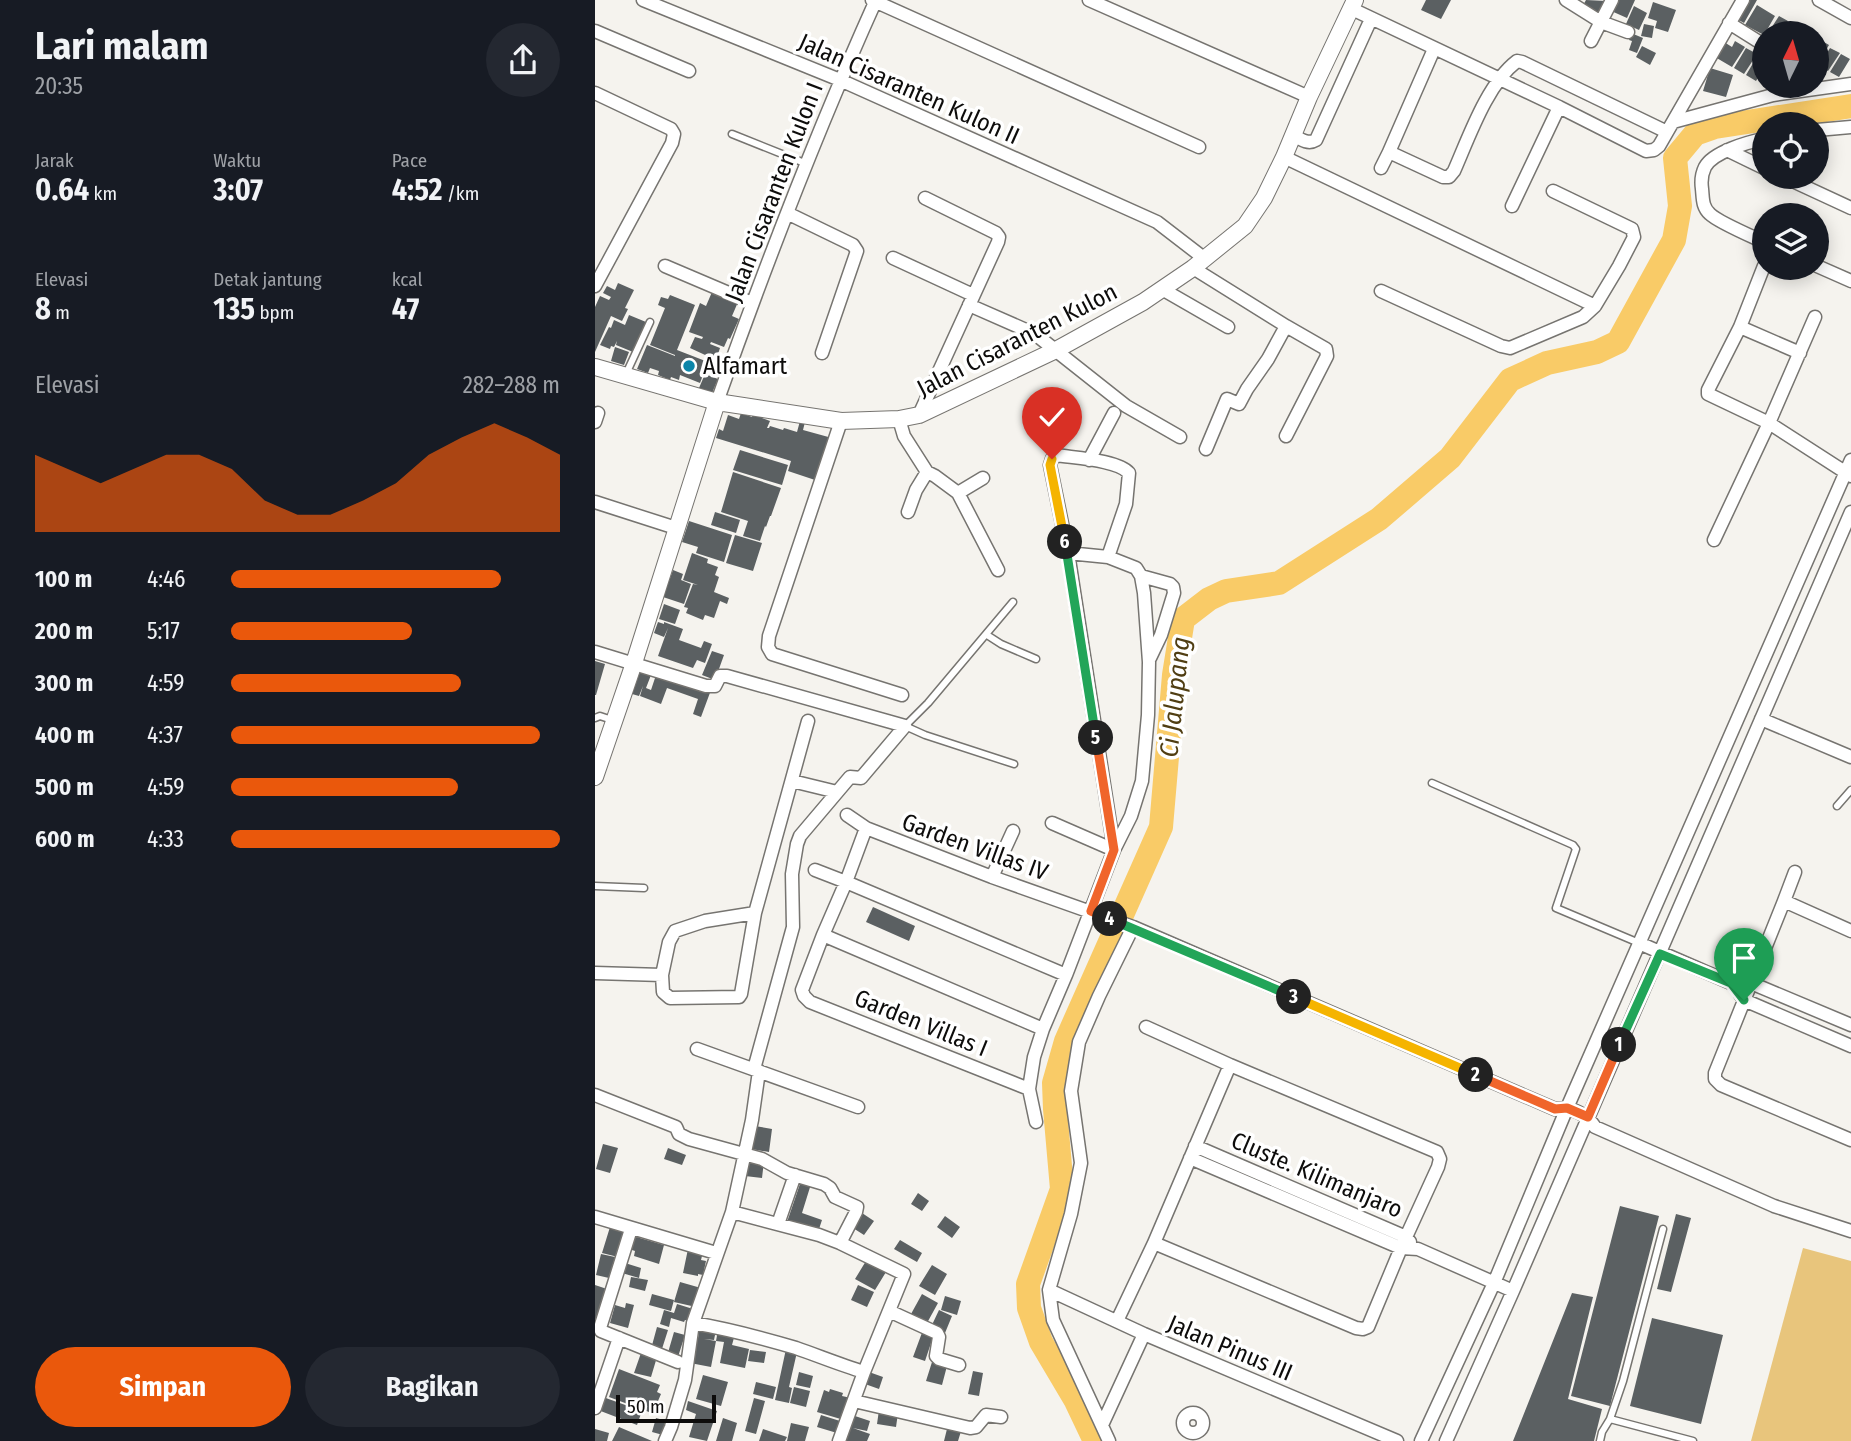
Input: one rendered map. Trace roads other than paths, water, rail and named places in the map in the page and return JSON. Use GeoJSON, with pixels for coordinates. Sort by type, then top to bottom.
{"type":"FeatureCollection","features":[{"type":"Feature","properties":{"kind":"main road","name":"Jalan Cisaranten Kulon"},"geometry":{"type":"LineString","coordinates":[[595,367],[717,402],[841,421],[899,419],[919,415],[1056,349],[1143,302],[1199,264],[1245,226],[1264,198],[1353,5]]}},
{"type":"Feature","properties":{"kind":"main road"},"geometry":{"type":"LineString","coordinates":[[595,777],[717,402]]}},
{"type":"Feature","properties":{"kind":"street","name":"Jalan Cisaranten Kulon II"},"geometry":{"type":"LineString","coordinates":[[643,0],[840,80],[1157,222],[1199,264],[1286,326],[1328,352],[1286,436]]}},
{"type":"Feature","properties":{"kind":"street","name":"Jalan Cisaranten Kulon I"},"geometry":{"type":"LineString","coordinates":[[717,402],[787,213],[875,0]]}},
{"type":"Feature","properties":{"kind":"street"},"geometry":{"type":"LineString","coordinates":[[875,0],[1199,147]]}},
{"type":"Feature","properties":{"kind":"street"},"geometry":{"type":"LineString","coordinates":[[1089,0],[1309,97]]}},
{"type":"Feature","properties":{"kind":"street"},"geometry":{"type":"LineString","coordinates":[[1566,0],[1601,22],[1628,32]]}},
{"type":"Feature","properties":{"kind":"street"},"geometry":{"type":"LineString","coordinates":[[1591,41],[1612,0]]}},
{"type":"Feature","properties":{"kind":"street"},"geometry":{"type":"LineString","coordinates":[[1353,5],[1371,19],[1646,151],[1659,146],[1743,0]]}},
{"type":"Feature","properties":{"kind":"street"},"geometry":{"type":"LineString","coordinates":[[1819,0],[1851,18]]}},
{"type":"Feature","properties":{"kind":"street"},"geometry":{"type":"LineString","coordinates":[[1293,135],[1307,142],[1316,140],[1371,19]]}},
{"type":"Feature","properties":{"kind":"street"},"geometry":{"type":"LineString","coordinates":[[1729,23],[1752,37]]}},
{"type":"Feature","properties":{"kind":"street"},"geometry":{"type":"LineString","coordinates":[[595,31],[689,71]]}},
{"type":"Feature","properties":{"kind":"street"},"geometry":{"type":"LineString","coordinates":[[1381,168],[1434,49]]}},
{"type":"Feature","properties":{"kind":"street"},"geometry":{"type":"LineString","coordinates":[[1389,152],[1443,177],[1449,177],[1498,79],[1517,61],[1670,127],[1753,98]]}},
{"type":"Feature","properties":{"kind":"street"},"geometry":{"type":"LineString","coordinates":[[1829,87],[1851,84]]}},
{"type":"Feature","properties":{"kind":"street"},"geometry":{"type":"LineString","coordinates":[[595,93],[671,129],[674,134],[672,143],[595,286]]}},
{"type":"Feature","properties":{"kind":"street"},"geometry":{"type":"LineString","coordinates":[[1512,206],[1559,107]]}},
{"type":"Feature","properties":{"kind":"street"},"geometry":{"type":"LineString","coordinates":[[1829,129],[1851,127]]}},
{"type":"Feature","properties":{"kind":"street"},"geometry":{"type":"LineString","coordinates":[[1752,141],[1727,150],[1712,159],[1705,166],[1701,182],[1703,205],[1711,215],[1752,236]]}},
{"type":"Feature","properties":{"kind":"street"},"geometry":{"type":"LineString","coordinates":[[1727,150],[1752,161]]}},
{"type":"Feature","properties":{"kind":"street"},"geometry":{"type":"LineString","coordinates":[[1284,157],[1595,306]]}},
{"type":"Feature","properties":{"kind":"street"},"geometry":{"type":"LineString","coordinates":[[1810,189],[1851,208]]}},
{"type":"Feature","properties":{"kind":"street"},"geometry":{"type":"LineString","coordinates":[[1381,291],[1500,346],[1510,348],[1583,317],[1595,306],[1619,266],[1634,233],[1632,229],[1553,191]]}},
{"type":"Feature","properties":{"kind":"street"},"geometry":{"type":"LineString","coordinates":[[919,415],[999,237],[996,233],[925,198]]}},
{"type":"Feature","properties":{"kind":"street"},"geometry":{"type":"LineString","coordinates":[[787,213],[853,245],[857,251],[823,353]]}},
{"type":"Feature","properties":{"kind":"street"},"geometry":{"type":"LineString","coordinates":[[893,258],[1035,334],[1126,406],[1180,437]]}},
{"type":"Feature","properties":{"kind":"street"},"geometry":{"type":"LineString","coordinates":[[665,266],[752,303]]}},
{"type":"Feature","properties":{"kind":"street"},"geometry":{"type":"LineString","coordinates":[[1829,271],[1851,281]]}},
{"type":"Feature","properties":{"kind":"street"},"geometry":{"type":"LineString","coordinates":[[1758,280],[1740,327],[1707,392],[1769,423],[1848,474]]}},
{"type":"Feature","properties":{"kind":"street"},"geometry":{"type":"LineString","coordinates":[[1162,289],[1228,327]]}},
{"type":"Feature","properties":{"kind":"street"},"geometry":{"type":"LineString","coordinates":[[1714,540],[1815,317]]}},
{"type":"Feature","properties":{"kind":"street"},"geometry":{"type":"LineString","coordinates":[[1206,449],[1227,399],[1239,404],[1286,326]]}},
{"type":"Feature","properties":{"kind":"street"},"geometry":{"type":"LineString","coordinates":[[1740,327],[1800,353]]}},
{"type":"Feature","properties":{"kind":"street"},"geometry":{"type":"LineString","coordinates":[[1089,460],[1114,412]]}},
{"type":"Feature","properties":{"kind":"street"},"geometry":{"type":"LineString","coordinates":[[899,419],[904,436],[927,472],[958,493],[997,570]]}},
{"type":"Feature","properties":{"kind":"street"},"geometry":{"type":"LineString","coordinates":[[841,421],[769,636],[768,647],[772,654],[902,695]]}},
{"type":"Feature","properties":{"kind":"street"},"geometry":{"type":"LineString","coordinates":[[1108,557],[1126,504],[1129,473],[1121,467],[1056,455],[1050,465],[1068,553],[1114,850]]}},
{"type":"Feature","properties":{"kind":"street"},"geometry":{"type":"LineString","coordinates":[[1421,1441],[1494,1283],[1561,1112],[1848,474],[1851,460]]}},
{"type":"Feature","properties":{"kind":"street"},"geometry":{"type":"LineString","coordinates":[[908,512],[927,472]]}},
{"type":"Feature","properties":{"kind":"street"},"geometry":{"type":"LineString","coordinates":[[958,493],[983,478]]}},
{"type":"Feature","properties":{"kind":"street"},"geometry":{"type":"LineString","coordinates":[[595,502],[676,528]]}},
{"type":"Feature","properties":{"kind":"street"},"geometry":{"type":"LineString","coordinates":[[1446,1441],[1588,1125],[1851,512]]}},
{"type":"Feature","properties":{"kind":"street"},"geometry":{"type":"LineString","coordinates":[[1036,1122],[1029,1089],[1034,1058],[1043,1029],[1094,912],[1114,850],[1131,816],[1142,781],[1149,715],[1149,662],[1141,576],[1136,568],[1108,557],[1068,553]]}},
{"type":"Feature","properties":{"kind":"street"},"geometry":{"type":"LineString","coordinates":[[1141,576],[1170,584],[1174,593],[1149,662]]}},
{"type":"Feature","properties":{"kind":"street"},"geometry":{"type":"LineString","coordinates":[[595,652],[711,687],[715,686],[720,676],[727,676],[905,726],[861,778],[850,777],[800,836],[797,844],[792,874],[793,927],[757,1070],[745,1155],[732,1212],[693,1323],[685,1380],[665,1441]]}},
{"type":"Feature","properties":{"kind":"street"},"geometry":{"type":"LineString","coordinates":[[1745,701],[1761,719],[1851,757]]}},
{"type":"Feature","properties":{"kind":"street"},"geometry":{"type":"LineString","coordinates":[[1737,721],[1761,719]]}},
{"type":"Feature","properties":{"kind":"street"},"geometry":{"type":"LineString","coordinates":[[755,913],[705,921],[675,931],[669,942],[662,975],[663,992],[670,998],[739,997],[741,994],[755,913],[808,721]]}},
{"type":"Feature","properties":{"kind":"street"},"geometry":{"type":"LineString","coordinates":[[792,780],[837,792]]}},
{"type":"Feature","properties":{"kind":"street","name":"Garden Villas IV"},"geometry":{"type":"LineString","coordinates":[[847,815],[866,828],[1130,926],[1773,1206],[1851,1231]]}},
{"type":"Feature","properties":{"kind":"street"},"geometry":{"type":"LineString","coordinates":[[1052,823],[1114,850]]}},
{"type":"Feature","properties":{"kind":"street"},"geometry":{"type":"LineString","coordinates":[[866,828],[823,935],[1043,1029]]}},
{"type":"Feature","properties":{"kind":"street"},"geometry":{"type":"LineString","coordinates":[[992,877],[1013,831]]}},
{"type":"Feature","properties":{"kind":"street"},"geometry":{"type":"LineString","coordinates":[[814,870],[1066,975]]}},
{"type":"Feature","properties":{"kind":"street"},"geometry":{"type":"LineString","coordinates":[[1795,873],[1715,1073],[1715,1079],[1721,1085],[1851,1140]]}},
{"type":"Feature","properties":{"kind":"street"},"geometry":{"type":"LineString","coordinates":[[1784,901],[1851,931]]}},
{"type":"Feature","properties":{"kind":"street"},"geometry":{"type":"LineString","coordinates":[[1109,1441],[1053,1320],[1049,1290],[1071,1214],[1081,1163],[1072,1091],[1079,1042],[1130,926]]}},
{"type":"Feature","properties":{"kind":"street","name":"Garden Villas I"},"geometry":{"type":"LineString","coordinates":[[823,935],[801,990],[810,1002],[1029,1089]]}},
{"type":"Feature","properties":{"kind":"street"},"geometry":{"type":"LineString","coordinates":[[1639,943],[1731,983],[1751,983],[1851,1026]]}},
{"type":"Feature","properties":{"kind":"street"},"geometry":{"type":"LineString","coordinates":[[595,973],[662,975]]}},
{"type":"Feature","properties":{"kind":"street"},"geometry":{"type":"LineString","coordinates":[[1731,983],[1744,1000],[1851,1046]]}},
{"type":"Feature","properties":{"kind":"street"},"geometry":{"type":"LineString","coordinates":[[1146,1027],[1437,1152],[1440,1159],[1368,1327],[1363,1329],[1154,1243]]}},
{"type":"Feature","properties":{"kind":"street"},"geometry":{"type":"LineString","coordinates":[[697,1049],[858,1107]]}},
{"type":"Feature","properties":{"kind":"street"},"geometry":{"type":"LineString","coordinates":[[1117,1321],[1154,1243],[1230,1065]]}},
{"type":"Feature","properties":{"kind":"street"},"geometry":{"type":"LineString","coordinates":[[595,1095],[676,1127],[679,1134],[762,1159],[787,1173],[824,1184],[835,1197],[857,1207],[840,1243]]}},
{"type":"Feature","properties":{"kind":"street","name":"Cluste. Kilimanjaro"},"geometry":{"type":"LineString","coordinates":[[1192,1152],[1513,1291]]}},
{"type":"Feature","properties":{"kind":"street"},"geometry":{"type":"LineString","coordinates":[[778,1224],[795,1175]]}},
{"type":"Feature","properties":{"kind":"street"},"geometry":{"type":"LineString","coordinates":[[732,1212],[819,1235],[904,1274],[839,1441]]}},
{"type":"Feature","properties":{"kind":"street"},"geometry":{"type":"LineString","coordinates":[[595,1217],[716,1253]]}},
{"type":"Feature","properties":{"kind":"street"},"geometry":{"type":"LineString","coordinates":[[631,1229],[600,1328],[619,1339],[673,1360]]}},
{"type":"Feature","properties":{"kind":"street","name":"Jalan Pinus III"},"geometry":{"type":"LineString","coordinates":[[1049,1290],[1144,1334],[1397,1441]]}},
{"type":"Feature","properties":{"kind":"street"},"geometry":{"type":"LineString","coordinates":[[889,1311],[937,1333],[939,1337],[936,1356],[959,1365]]}},
{"type":"Feature","properties":{"kind":"street"},"geometry":{"type":"LineString","coordinates":[[693,1323],[797,1349],[864,1372]]}},
{"type":"Feature","properties":{"kind":"street"},"geometry":{"type":"LineString","coordinates":[[1102,1425],[1144,1334]]}},
{"type":"Feature","properties":{"kind":"street"},"geometry":{"type":"LineString","coordinates":[[595,1408],[619,1339]]}},
{"type":"Feature","properties":{"kind":"street"},"geometry":{"type":"LineString","coordinates":[[853,1401],[970,1428],[976,1427],[986,1415],[1001,1417]]}},
{"type":"Feature","properties":{"kind":"lane"},"geometry":{"type":"LineString","coordinates":[[732,134],[807,164]]}},
{"type":"Feature","properties":{"kind":"lane"},"geometry":{"type":"LineString","coordinates":[[625,375],[650,322]]}},
{"type":"Feature","properties":{"kind":"lane"},"geometry":{"type":"LineString","coordinates":[[1013,602],[928,703],[905,726],[1014,764]]}},
{"type":"Feature","properties":{"kind":"lane"},"geometry":{"type":"LineString","coordinates":[[986,635],[1036,659]]}},
{"type":"Feature","properties":{"kind":"lane"},"geometry":{"type":"LineString","coordinates":[[595,718],[600,716],[614,720]]}},
{"type":"Feature","properties":{"kind":"lane"},"geometry":{"type":"LineString","coordinates":[[1432,783],[1573,845],[1576,849],[1556,908],[1639,943]]}},
{"type":"Feature","properties":{"kind":"lane"},"geometry":{"type":"LineString","coordinates":[[1837,806],[1851,790]]}},
{"type":"Feature","properties":{"kind":"lane"},"geometry":{"type":"LineString","coordinates":[[595,886],[644,888]]}},
{"type":"Feature","properties":{"kind":"lane"},"geometry":{"type":"LineString","coordinates":[[1600,1441],[1623,1381],[1663,1228]]}},
{"type":"Feature","properties":{"kind":"lane"},"geometry":{"type":"LineString","coordinates":[[1610,1419],[1693,1441]]}},
{"type":"Feature","properties":{"kind":"waterway","name":"Ci Jalupang"},"geometry":{"type":"LineString","coordinates":[[1095,1441],[1076,1401],[1041,1342],[1029,1308],[1028,1284],[1062,1189],[1054,1083],[1066,1041],[1161,827],[1174,675],[1183,619],[1209,599],[1226,591],[1279,583],[1379,519],[1450,458],[1510,380],[1547,363],[1597,352],[1618,342],[1674,240],[1680,206],[1675,158],[1695,134],[1715,127],[1851,106]]}},
{"type":"Feature","properties":{"kind":"place","name":"Alfamart"},"geometry":{"type":"Point","coordinates":[689,366]}}]}
